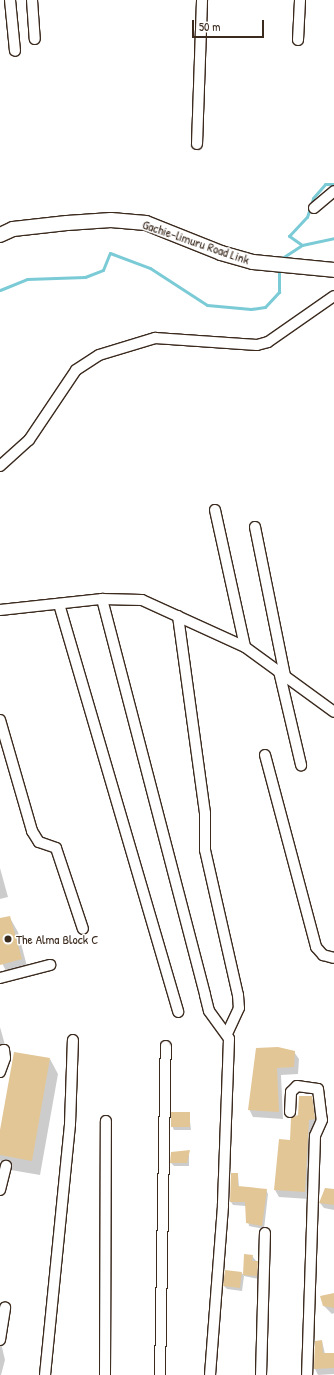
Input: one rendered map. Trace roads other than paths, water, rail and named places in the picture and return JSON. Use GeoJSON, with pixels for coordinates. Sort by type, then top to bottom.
{"type":"FeatureCollection","features":[{"type":"Feature","properties":{"kind":"main road","name":"Gachie-limuru Road Link"},"geometry":{"type":"LineString","coordinates":[[0,235],[13,229],[67,223],[111,220],[146,223],[221,253],[279,265],[334,270]]}},
{"type":"Feature","properties":{"kind":"street"},"geometry":{"type":"LineString","coordinates":[[10,0],[15,51]]}},
{"type":"Feature","properties":{"kind":"street"},"geometry":{"type":"LineString","coordinates":[[32,0],[35,39]]}},
{"type":"Feature","properties":{"kind":"street"},"geometry":{"type":"LineString","coordinates":[[197,144],[202,0]]}},
{"type":"Feature","properties":{"kind":"street"},"geometry":{"type":"LineString","coordinates":[[298,40],[300,0]]}},
{"type":"Feature","properties":{"kind":"street"},"geometry":{"type":"LineString","coordinates":[[314,208],[334,191]]}},
{"type":"Feature","properties":{"kind":"street"},"geometry":{"type":"LineString","coordinates":[[0,466],[29,440],[76,370],[99,355],[155,338],[257,345],[268,342],[334,296]]}},
{"type":"Feature","properties":{"kind":"street"},"geometry":{"type":"LineString","coordinates":[[215,510],[245,647]]}},
{"type":"Feature","properties":{"kind":"street"},"geometry":{"type":"LineString","coordinates":[[255,527],[300,765]]}},
{"type":"Feature","properties":{"kind":"street"},"geometry":{"type":"LineString","coordinates":[[0,610],[102,599],[142,600],[245,647],[334,712]]}},
{"type":"Feature","properties":{"kind":"street"},"geometry":{"type":"LineString","coordinates":[[102,599],[204,995],[209,1011],[227,1034],[230,1048],[223,1198],[210,1375]]}},
{"type":"Feature","properties":{"kind":"street"},"geometry":{"type":"LineString","coordinates":[[59,604],[178,1012]]}},
{"type":"Feature","properties":{"kind":"street"},"geometry":{"type":"LineString","coordinates":[[178,616],[204,813],[205,850],[238,995],[239,1008],[227,1034]]}},
{"type":"Feature","properties":{"kind":"street"},"geometry":{"type":"LineString","coordinates":[[0,720],[32,831],[39,842],[56,848],[83,929]]}},
{"type":"Feature","properties":{"kind":"street"},"geometry":{"type":"LineString","coordinates":[[265,755],[316,947],[323,955],[334,958]]}},
{"type":"Feature","properties":{"kind":"street"},"geometry":{"type":"LineString","coordinates":[[0,978],[50,964]]}},
{"type":"Feature","properties":{"kind":"street"},"geometry":{"type":"LineString","coordinates":[[45,1375],[70,1124],[73,1040]]}},
{"type":"Feature","properties":{"kind":"street"},"geometry":{"type":"LineString","coordinates":[[160,1375],[166,1046]]}},
{"type":"Feature","properties":{"kind":"street"},"geometry":{"type":"LineString","coordinates":[[0,1051],[4,1050],[5,1058],[0,1072]]}},
{"type":"Feature","properties":{"kind":"street"},"geometry":{"type":"LineString","coordinates":[[290,1112],[291,1092],[297,1086],[318,1089],[322,1120],[315,1136],[307,1375]]}},
{"type":"Feature","properties":{"kind":"street"},"geometry":{"type":"LineString","coordinates":[[105,1375],[106,1121]]}},
{"type":"Feature","properties":{"kind":"street"},"geometry":{"type":"LineString","coordinates":[[0,1190],[6,1166]]}},
{"type":"Feature","properties":{"kind":"street"},"geometry":{"type":"LineString","coordinates":[[261,1375],[265,1233]]}},
{"type":"Feature","properties":{"kind":"street"},"geometry":{"type":"LineString","coordinates":[[0,1340],[5,1307]]}},
{"type":"Feature","properties":{"kind":"waterway"},"geometry":{"type":"LineString","coordinates":[[279,260],[302,245],[289,236],[307,217],[313,198],[325,184],[334,184]]}},
{"type":"Feature","properties":{"kind":"waterway"},"geometry":{"type":"LineString","coordinates":[[302,245],[334,238]]}},
{"type":"Feature","properties":{"kind":"waterway"},"geometry":{"type":"LineString","coordinates":[[0,290],[27,279],[85,277],[103,270],[110,253],[150,268],[207,305],[251,309],[265,307],[279,292],[279,268]]}},
{"type":"Feature","properties":{"kind":"place","name":"The Alma Block C"},"geometry":{"type":"Point","coordinates":[8,939]}}]}
